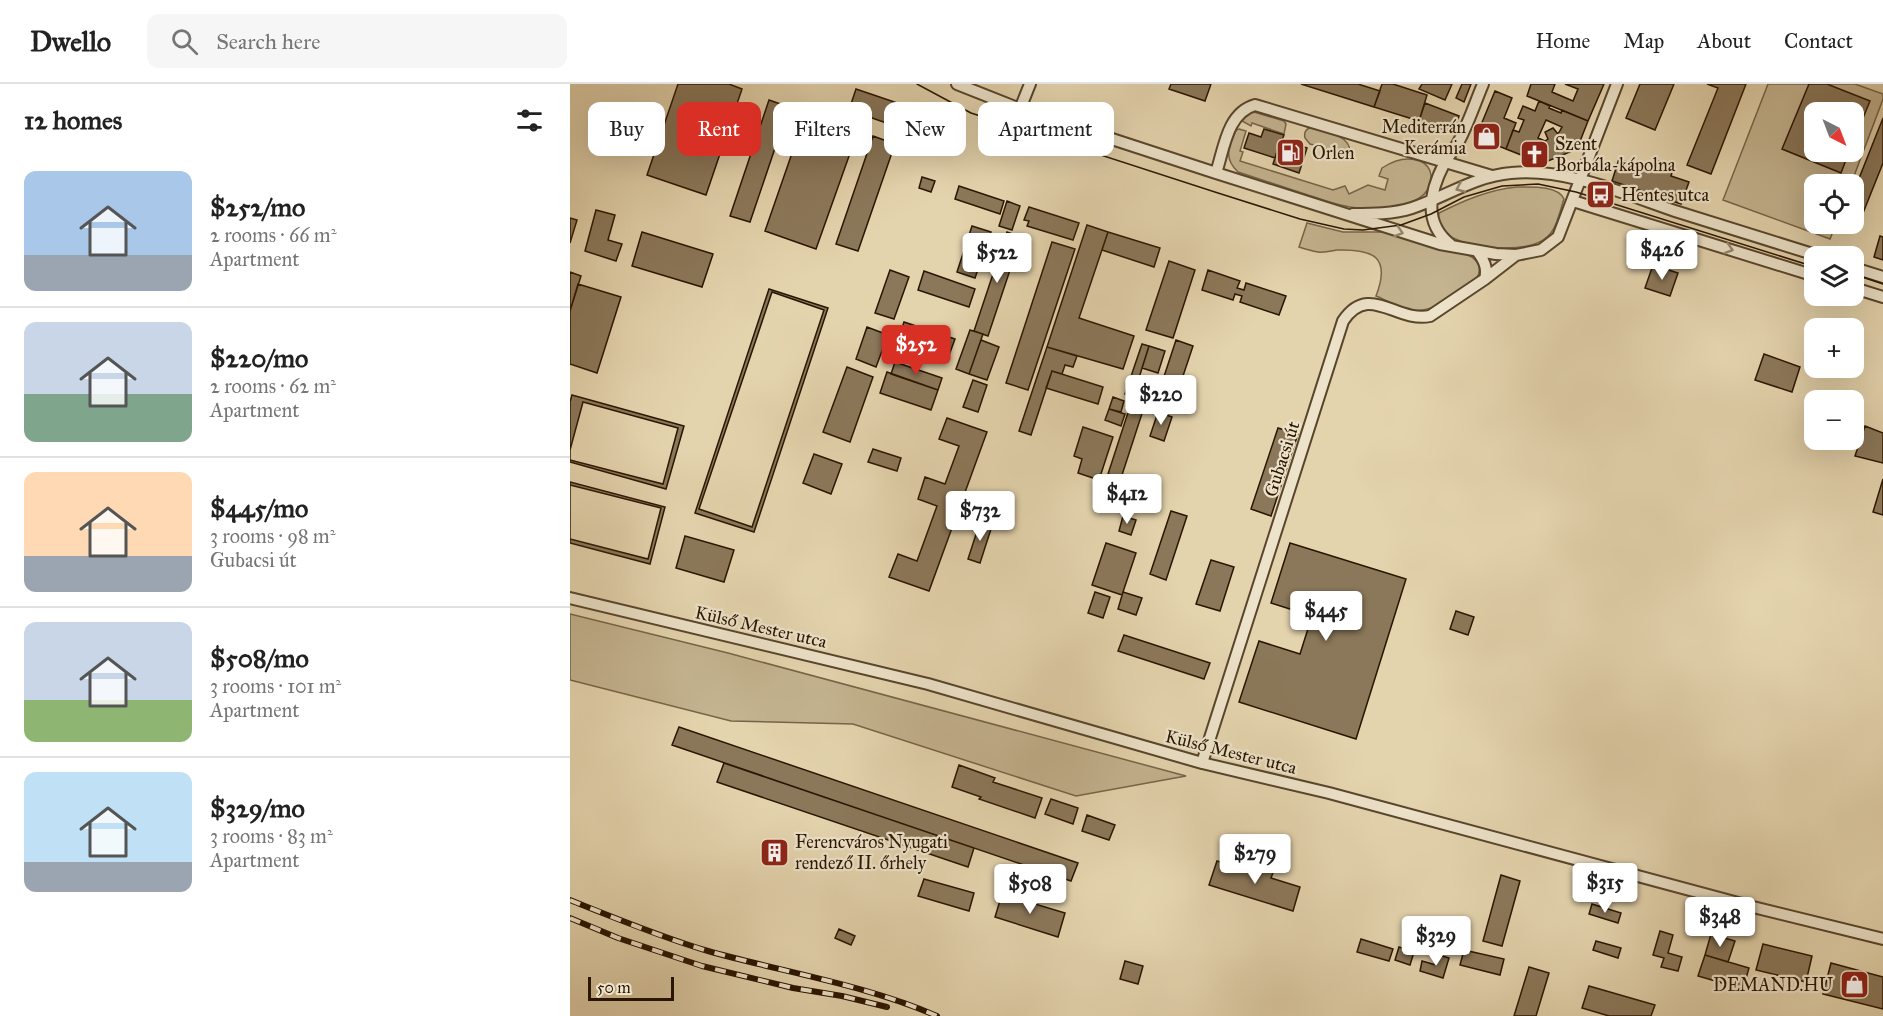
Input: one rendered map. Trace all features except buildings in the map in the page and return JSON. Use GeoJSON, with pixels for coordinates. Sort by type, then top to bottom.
{"type":"FeatureCollection","features":[{"type":"Feature","properties":{"kind":"street","name":"Gubacsi út"},"geometry":{"type":"LineString","coordinates":[[957,84],[1002,102]]}},
{"type":"Feature","properties":{"kind":"street"},"geometry":{"type":"LineString","coordinates":[[1023,102],[1030,84]]}},
{"type":"Feature","properties":{"kind":"street"},"geometry":{"type":"LineString","coordinates":[[1454,247],[1434,226],[1431,214],[1432,200],[1445,161],[1459,143],[1483,84]]}},
{"type":"Feature","properties":{"kind":"street"},"geometry":{"type":"LineString","coordinates":[[1617,84],[1573,201],[1804,273]]}},
{"type":"Feature","properties":{"kind":"street","name":"Gubacsi út"},"geometry":{"type":"LineString","coordinates":[[1216,173],[1233,122],[1246,107],[1255,105],[1492,177]]}},
{"type":"Feature","properties":{"kind":"street","name":"Gubacsi út"},"geometry":{"type":"LineString","coordinates":[[1114,140],[1421,239],[1477,251],[1516,255],[1541,250],[1553,242],[1562,231],[1573,201]]}},
{"type":"Feature","properties":{"kind":"street","name":"Gubacsi út"},"geometry":{"type":"LineString","coordinates":[[1343,214],[1389,213],[1410,208],[1492,177],[1511,173],[1527,173],[1580,180],[1804,251]]}},
{"type":"Feature","properties":{"kind":"street"},"geometry":{"type":"LineString","coordinates":[[1477,251],[1485,265],[1487,272],[1485,279]]}},
{"type":"Feature","properties":{"kind":"street","name":"Gubacsi út"},"geometry":{"type":"LineString","coordinates":[[1202,763],[1344,321],[1355,307],[1370,303],[1411,317],[1430,316],[1516,255]]}},
{"type":"Feature","properties":{"kind":"street"},"geometry":{"type":"LineString","coordinates":[[1864,271],[1883,277]]}},
{"type":"Feature","properties":{"kind":"street"},"geometry":{"type":"LineString","coordinates":[[1864,291],[1883,297]]}},
{"type":"Feature","properties":{"kind":"street","name":"Külső Mester utca"},"geometry":{"type":"LineString","coordinates":[[570,598],[928,684],[1202,763],[1340,796],[1753,907],[1883,939]]}},
{"type":"Feature","properties":{"kind":"shaded area"},"geometry":{"type":"Polygon","coordinates":[[[1768,84],[1855,84],[1883,94],[1864,149],[1864,102],[1804,102],[1804,162],[1859,162],[1855,174],[1804,174],[1804,230],[1723,200],[1768,84]]]}},
{"type":"Feature","properties":{"kind":"shaded area"},"geometry":{"type":"Polygon","coordinates":[[[1254,112],[1284,121],[1286,124],[1284,134],[1252,123],[1251,126],[1242,121],[1249,113],[1254,112]]]}},
{"type":"Feature","properties":{"kind":"shaded area"},"geometry":{"type":"Polygon","coordinates":[[[1310,128],[1346,141],[1350,152],[1347,154],[1310,144],[1305,135],[1310,128]]]}},
{"type":"Feature","properties":{"kind":"shaded area"},"geometry":{"type":"Polygon","coordinates":[[[1236,130],[1246,131],[1240,151],[1243,152],[1240,161],[1333,190],[1345,186],[1349,194],[1368,185],[1385,190],[1388,179],[1379,176],[1382,168],[1405,159],[1425,163],[1431,175],[1429,186],[1424,195],[1403,205],[1357,208],[1332,203],[1238,172],[1230,162],[1229,152],[1236,130]]]}},
{"type":"Feature","properties":{"kind":"shaded area"},"geometry":{"type":"Polygon","coordinates":[[[1517,187],[1550,189],[1561,194],[1564,199],[1558,219],[1550,234],[1538,242],[1515,248],[1474,245],[1453,238],[1438,220],[1439,213],[1467,200],[1496,190],[1517,187]]]}},
{"type":"Feature","properties":{"kind":"shaded area"},"geometry":{"type":"Polygon","coordinates":[[[1307,223],[1343,232],[1386,232],[1463,253],[1477,263],[1479,274],[1476,279],[1438,305],[1429,309],[1408,309],[1376,296],[1380,283],[1380,264],[1370,254],[1350,250],[1320,252],[1299,247],[1307,223]]]}},
{"type":"Feature","properties":{"kind":"shaded area"},"geometry":{"type":"Polygon","coordinates":[[[1816,234],[1832,234],[1830,239],[1816,234]]]}},
{"type":"Feature","properties":{"kind":"shaded area"},"geometry":{"type":"Polygon","coordinates":[[[570,614],[728,653],[1186,776],[1076,796],[853,724],[731,721],[570,680],[570,614]]]}},
{"type":"Feature","properties":{"kind":"tram line"},"geometry":{"type":"LineString","coordinates":[[917,84],[971,113],[1300,219],[1344,229],[1363,230],[1401,225],[1431,214],[1464,197],[1502,186],[1538,184],[1576,192],[1804,264]]}},
{"type":"Feature","properties":{"kind":"tram line"},"geometry":{"type":"LineString","coordinates":[[1864,277],[1883,284]]}},
{"type":"Feature","properties":{"kind":"railway"},"geometry":{"type":"LineString","coordinates":[[570,900],[690,946],[853,987],[937,1016]]}},
{"type":"Feature","properties":{"kind":"railway"},"geometry":{"type":"LineString","coordinates":[[570,918],[618,938],[702,966],[887,1007]]}},
{"type":"Feature","properties":{"kind":"place","name":"Mediterrán Kerámia"},"geometry":{"type":"Point","coordinates":[1487,137]}},
{"type":"Feature","properties":{"kind":"place","name":"Orlen"},"geometry":{"type":"Point","coordinates":[1291,153]}},
{"type":"Feature","properties":{"kind":"place","name":"Szent Borbála-kápolna"},"geometry":{"type":"Point","coordinates":[1534,154]}},
{"type":"Feature","properties":{"kind":"place","name":"Hentes utca"},"geometry":{"type":"Point","coordinates":[1600,195]}},
{"type":"Feature","properties":{"kind":"place","name":"Ferencváros Nyugati rendező II. őrhely"},"geometry":{"type":"Point","coordinates":[774,852]}},
{"type":"Feature","properties":{"kind":"place","name":"DEMAND.HU"},"geometry":{"type":"Point","coordinates":[1854,985]}}]}
